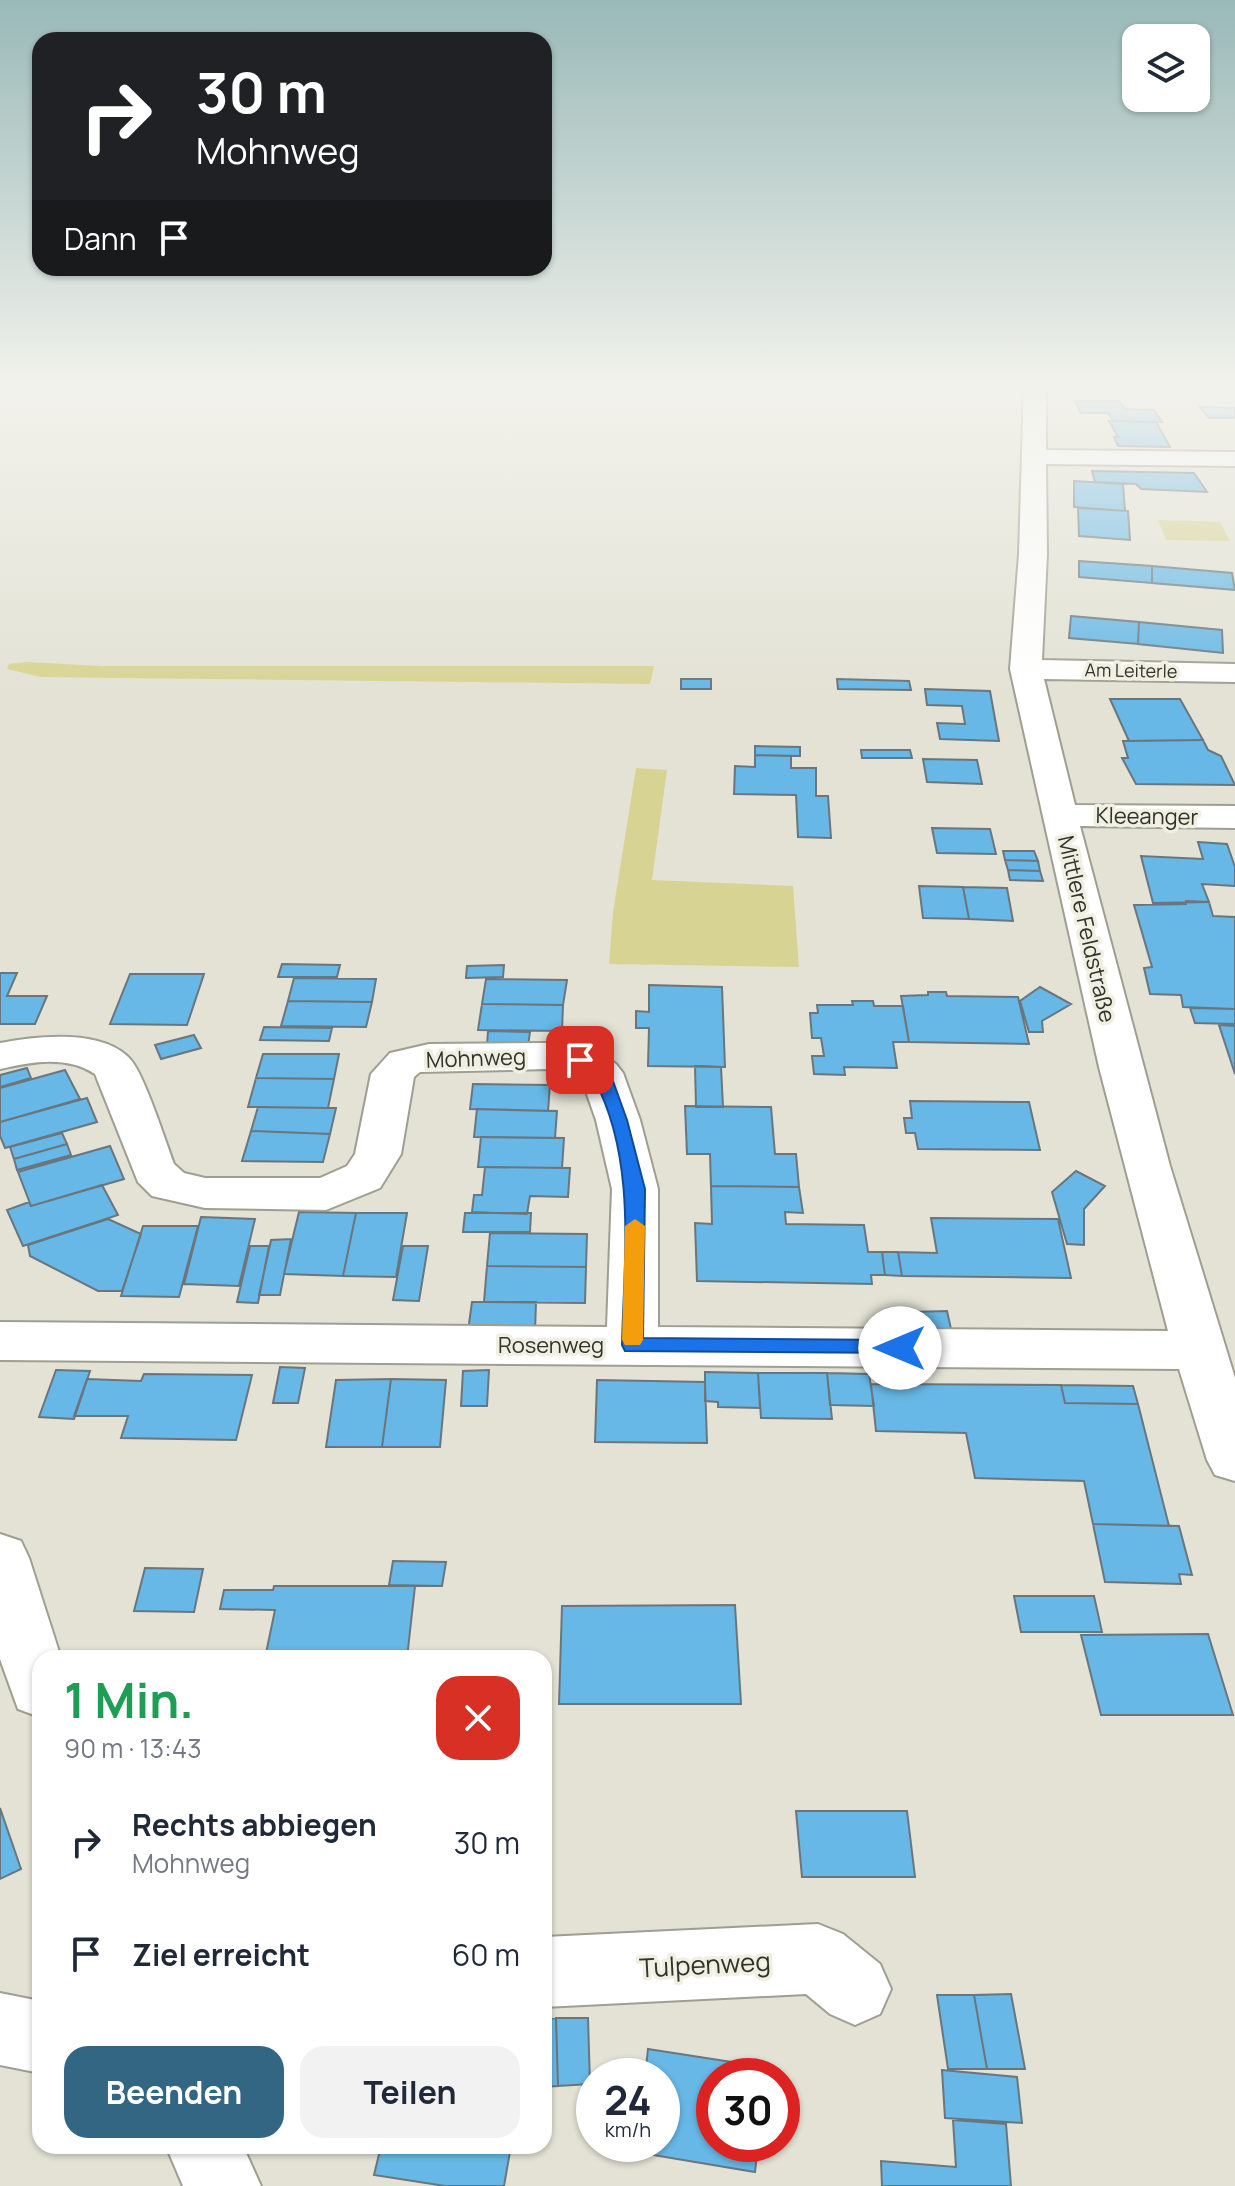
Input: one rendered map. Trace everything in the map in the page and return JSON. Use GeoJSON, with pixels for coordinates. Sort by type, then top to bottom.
{"type":"FeatureCollection","features":[{"type":"Feature","properties":{"kind":"street","name":"Mittlere Feldstraße"},"geometry":{"type":"LineString","coordinates":[[1034,487],[1026,669],[1126,1091],[1198,1350],[1235,1460]]}},
{"type":"Feature","properties":{"kind":"street","name":"Am Leiterle"},"geometry":{"type":"LineString","coordinates":[[1026,669],[1235,673]]}},
{"type":"Feature","properties":{"kind":"street","name":"Kleeanger"},"geometry":{"type":"LineString","coordinates":[[1060,815],[1235,817]]}},
{"type":"Feature","properties":{"kind":"street","name":"Mohnweg"},"geometry":{"type":"LineString","coordinates":[[0,1056],[30,1050],[63,1049],[93,1054],[114,1067],[154,1171],[169,1185],[205,1193],[326,1194],[364,1177],[378,1154],[393,1074],[405,1062],[459,1056],[549,1056],[580,1060],[601,1073],[618,1120],[635,1189],[632,1345]]}},
{"type":"Feature","properties":{"kind":"street","name":"Rosenweg"},"geometry":{"type":"LineString","coordinates":[[0,1341],[1198,1350]]}},
{"type":"Feature","properties":{"kind":"street"},"geometry":{"type":"LineString","coordinates":[[0,1558],[32,1664]]}},
{"type":"Feature","properties":{"kind":"street","name":"Tulpenweg"},"geometry":{"type":"LineString","coordinates":[[552,1972],[818,1959],[855,1989]]}},
{"type":"Feature","properties":{"kind":"street"},"geometry":{"type":"LineString","coordinates":[[0,2029],[32,2035]]}},
{"type":"Feature","properties":{"kind":"street"},"geometry":{"type":"LineString","coordinates":[[208,2154],[222,2186]]}},
{"type":"Feature","properties":{"kind":"shaded area"},"geometry":{"type":"Polygon","coordinates":[[[1158,520],[1220,522],[1230,541],[1166,540],[1158,520]]]}},
{"type":"Feature","properties":{"kind":"shaded area"},"geometry":{"type":"Polygon","coordinates":[[[9,664],[102,666],[654,666],[650,684],[41,677],[7,669],[9,664]]]}},
{"type":"Feature","properties":{"kind":"shaded area"},"geometry":{"type":"Polygon","coordinates":[[[636,768],[667,770],[652,880],[793,886],[799,967],[609,964],[613,912],[636,768]]]}},
{"type":"Feature","properties":{"kind":"building"},"geometry":{"type":"Polygon","coordinates":[[[1074,487],[1123,487],[1125,511],[1074,507],[1074,487]]]}},
{"type":"Feature","properties":{"kind":"building"},"geometry":{"type":"Polygon","coordinates":[[[1139,487],[1204,487],[1207,492],[1139,487]]]}},
{"type":"Feature","properties":{"kind":"building"},"geometry":{"type":"Polygon","coordinates":[[[1078,508],[1128,511],[1130,540],[1079,536],[1078,508]]]}},
{"type":"Feature","properties":{"kind":"building"},"geometry":{"type":"Polygon","coordinates":[[[1079,561],[1152,566],[1152,583],[1079,577],[1079,561]]]}},
{"type":"Feature","properties":{"kind":"building"},"geometry":{"type":"Polygon","coordinates":[[[1152,566],[1232,573],[1235,590],[1152,583],[1152,566]]]}},
{"type":"Feature","properties":{"kind":"building"},"geometry":{"type":"Polygon","coordinates":[[[1071,616],[1139,622],[1138,644],[1069,638],[1071,616]]]}},
{"type":"Feature","properties":{"kind":"building"},"geometry":{"type":"Polygon","coordinates":[[[1139,622],[1222,630],[1223,653],[1138,644],[1139,622]]]}},
{"type":"Feature","properties":{"kind":"building"},"geometry":{"type":"Polygon","coordinates":[[[681,679],[711,679],[711,689],[681,689],[681,679]]]}},
{"type":"Feature","properties":{"kind":"building"},"geometry":{"type":"Polygon","coordinates":[[[837,679],[909,681],[911,690],[838,689],[837,679]]]}},
{"type":"Feature","properties":{"kind":"building"},"geometry":{"type":"Polygon","coordinates":[[[925,689],[990,691],[999,741],[940,739],[937,723],[965,724],[962,706],[927,705],[925,689]]]}},
{"type":"Feature","properties":{"kind":"building"},"geometry":{"type":"Polygon","coordinates":[[[1110,699],[1180,699],[1203,740],[1129,741],[1110,699]]]}},
{"type":"Feature","properties":{"kind":"building"},"geometry":{"type":"Polygon","coordinates":[[[1203,740],[1208,750],[1221,756],[1235,785],[1136,784],[1122,758],[1128,758],[1123,741],[1203,740]]]}},
{"type":"Feature","properties":{"kind":"building"},"geometry":{"type":"Polygon","coordinates":[[[755,746],[800,747],[800,756],[755,755],[755,746]]]}},
{"type":"Feature","properties":{"kind":"building"},"geometry":{"type":"Polygon","coordinates":[[[861,750],[910,750],[912,758],[862,758],[861,750]]]}},
{"type":"Feature","properties":{"kind":"building"},"geometry":{"type":"Polygon","coordinates":[[[755,755],[791,756],[791,768],[816,768],[816,796],[828,796],[831,838],[798,837],[796,795],[734,794],[735,766],[755,767],[755,755]]]}},
{"type":"Feature","properties":{"kind":"building"},"geometry":{"type":"Polygon","coordinates":[[[923,759],[977,760],[982,784],[927,782],[923,759]]]}},
{"type":"Feature","properties":{"kind":"building"},"geometry":{"type":"Polygon","coordinates":[[[932,828],[990,829],[996,854],[937,853],[932,828]]]}},
{"type":"Feature","properties":{"kind":"building"},"geometry":{"type":"Polygon","coordinates":[[[1198,842],[1227,844],[1235,867],[1235,886],[1202,884],[1209,902],[1153,903],[1141,856],[1203,859],[1198,842]]]}},
{"type":"Feature","properties":{"kind":"building"},"geometry":{"type":"Polygon","coordinates":[[[1003,851],[1034,851],[1038,861],[1005,860],[1003,851]]]}},
{"type":"Feature","properties":{"kind":"building"},"geometry":{"type":"Polygon","coordinates":[[[1005,860],[1038,861],[1040,871],[1008,870],[1005,860]]]}},
{"type":"Feature","properties":{"kind":"building"},"geometry":{"type":"Polygon","coordinates":[[[1008,870],[1040,871],[1043,881],[1010,880],[1008,870]]]}},
{"type":"Feature","properties":{"kind":"building"},"geometry":{"type":"Polygon","coordinates":[[[919,886],[963,887],[969,919],[923,918],[919,886]]]}},
{"type":"Feature","properties":{"kind":"building"},"geometry":{"type":"Polygon","coordinates":[[[963,887],[1007,888],[1013,921],[969,919],[963,887]]]}},
{"type":"Feature","properties":{"kind":"building"},"geometry":{"type":"Polygon","coordinates":[[[1186,901],[1209,902],[1213,916],[1235,917],[1235,1009],[1183,1007],[1181,995],[1150,994],[1144,968],[1152,967],[1134,905],[1186,904],[1186,901]]]}},
{"type":"Feature","properties":{"kind":"building"},"geometry":{"type":"Polygon","coordinates":[[[282,964],[340,965],[337,977],[278,977],[282,964]]]}},
{"type":"Feature","properties":{"kind":"building"},"geometry":{"type":"Polygon","coordinates":[[[504,965],[503,977],[466,978],[467,966],[504,965]]]}},
{"type":"Feature","properties":{"kind":"building"},"geometry":{"type":"Polygon","coordinates":[[[0,973],[17,973],[7,996],[47,996],[35,1024],[0,1024],[0,973]]]}},
{"type":"Feature","properties":{"kind":"building"},"geometry":{"type":"Polygon","coordinates":[[[130,974],[204,974],[187,1025],[110,1024],[130,974]]]}},
{"type":"Feature","properties":{"kind":"building"},"geometry":{"type":"Polygon","coordinates":[[[294,978],[376,979],[372,1002],[288,1001],[294,978]]]}},
{"type":"Feature","properties":{"kind":"building"},"geometry":{"type":"Polygon","coordinates":[[[486,979],[567,980],[563,1005],[482,1004],[486,979]]]}},
{"type":"Feature","properties":{"kind":"building"},"geometry":{"type":"Polygon","coordinates":[[[649,985],[722,987],[725,1067],[648,1066],[649,1028],[636,1028],[636,1011],[649,1012],[649,985]]]}},
{"type":"Feature","properties":{"kind":"building"},"geometry":{"type":"Polygon","coordinates":[[[1040,987],[1071,1004],[1042,1021],[1043,1032],[1029,1032],[1020,1001],[1040,987]]]}},
{"type":"Feature","properties":{"kind":"building"},"geometry":{"type":"Polygon","coordinates":[[[928,992],[946,992],[947,996],[1018,997],[1029,1044],[909,1042],[901,996],[928,995],[928,992]]]}},
{"type":"Feature","properties":{"kind":"building"},"geometry":{"type":"Polygon","coordinates":[[[288,1001],[372,1002],[366,1027],[281,1026],[288,1001]]]}},
{"type":"Feature","properties":{"kind":"building"},"geometry":{"type":"Polygon","coordinates":[[[852,1001],[873,1001],[874,1006],[903,1006],[909,1042],[893,1042],[897,1068],[844,1067],[845,1075],[814,1074],[812,1056],[824,1056],[821,1038],[812,1038],[810,1013],[818,1013],[817,1005],[853,1005],[852,1001]]]}},
{"type":"Feature","properties":{"kind":"building"},"geometry":{"type":"Polygon","coordinates":[[[482,1004],[563,1005],[562,1031],[478,1030],[482,1004]]]}},
{"type":"Feature","properties":{"kind":"building"},"geometry":{"type":"Polygon","coordinates":[[[1190,1008],[1235,1009],[1235,1024],[1195,1023],[1190,1008]]]}},
{"type":"Feature","properties":{"kind":"building"},"geometry":{"type":"Polygon","coordinates":[[[1219,1025],[1235,1026],[1235,1074],[1219,1025]]]}},
{"type":"Feature","properties":{"kind":"building"},"geometry":{"type":"Polygon","coordinates":[[[264,1027],[332,1028],[329,1041],[260,1040],[264,1027]]]}},
{"type":"Feature","properties":{"kind":"building"},"geometry":{"type":"Polygon","coordinates":[[[488,1031],[530,1032],[528,1046],[487,1045],[488,1031]]]}},
{"type":"Feature","properties":{"kind":"building"},"geometry":{"type":"Polygon","coordinates":[[[194,1035],[201,1048],[161,1059],[155,1045],[194,1035]]]}},
{"type":"Feature","properties":{"kind":"building"},"geometry":{"type":"Polygon","coordinates":[[[263,1054],[339,1054],[334,1079],[256,1078],[263,1054]]]}},
{"type":"Feature","properties":{"kind":"building"},"geometry":{"type":"Polygon","coordinates":[[[695,1066],[721,1067],[723,1107],[696,1107],[695,1066]]]}},
{"type":"Feature","properties":{"kind":"building"},"geometry":{"type":"Polygon","coordinates":[[[27,1068],[31,1078],[0,1087],[0,1075],[27,1068]]]}},
{"type":"Feature","properties":{"kind":"building"},"geometry":{"type":"Polygon","coordinates":[[[65,1070],[80,1099],[0,1122],[0,1088],[65,1070]]]}},
{"type":"Feature","properties":{"kind":"building"},"geometry":{"type":"Polygon","coordinates":[[[256,1078],[334,1079],[328,1108],[248,1107],[256,1078]]]}},
{"type":"Feature","properties":{"kind":"building"},"geometry":{"type":"Polygon","coordinates":[[[473,1084],[550,1085],[548,1111],[470,1109],[473,1084]]]}},
{"type":"Feature","properties":{"kind":"building"},"geometry":{"type":"Polygon","coordinates":[[[87,1098],[97,1122],[5,1148],[0,1136],[0,1122],[87,1098]]]}},
{"type":"Feature","properties":{"kind":"building"},"geometry":{"type":"Polygon","coordinates":[[[910,1101],[1029,1102],[1040,1150],[918,1149],[915,1133],[906,1133],[904,1118],[912,1118],[910,1101]]]}},
{"type":"Feature","properties":{"kind":"building"},"geometry":{"type":"Polygon","coordinates":[[[685,1106],[771,1107],[775,1154],[796,1154],[799,1187],[711,1186],[710,1154],[687,1154],[685,1106]]]}},
{"type":"Feature","properties":{"kind":"building"},"geometry":{"type":"Polygon","coordinates":[[[258,1107],[336,1108],[330,1134],[251,1131],[258,1107]]]}},
{"type":"Feature","properties":{"kind":"building"},"geometry":{"type":"Polygon","coordinates":[[[477,1109],[557,1111],[555,1138],[474,1137],[477,1109]]]}},
{"type":"Feature","properties":{"kind":"building"},"geometry":{"type":"Polygon","coordinates":[[[251,1131],[330,1134],[323,1162],[242,1161],[251,1131]]]}},
{"type":"Feature","properties":{"kind":"building"},"geometry":{"type":"Polygon","coordinates":[[[62,1133],[67,1144],[14,1159],[10,1147],[62,1133]]]}},
{"type":"Feature","properties":{"kind":"building"},"geometry":{"type":"Polygon","coordinates":[[[481,1137],[564,1138],[562,1168],[478,1167],[481,1137]]]}},
{"type":"Feature","properties":{"kind":"building"},"geometry":{"type":"Polygon","coordinates":[[[67,1144],[71,1155],[17,1170],[14,1159],[67,1144]]]}},
{"type":"Feature","properties":{"kind":"building"},"geometry":{"type":"Polygon","coordinates":[[[110,1146],[124,1179],[31,1206],[18,1172],[110,1146]]]}},
{"type":"Feature","properties":{"kind":"building"},"geometry":{"type":"Polygon","coordinates":[[[485,1167],[570,1168],[568,1197],[530,1196],[527,1214],[472,1212],[474,1195],[482,1195],[485,1167]]]}},
{"type":"Feature","properties":{"kind":"building"},"geometry":{"type":"Polygon","coordinates":[[[1076,1171],[1105,1186],[1084,1209],[1084,1245],[1067,1244],[1052,1192],[1076,1171]]]}},
{"type":"Feature","properties":{"kind":"building"},"geometry":{"type":"Polygon","coordinates":[[[102,1185],[118,1215],[23,1246],[7,1210],[102,1185]]]}},
{"type":"Feature","properties":{"kind":"building"},"geometry":{"type":"Polygon","coordinates":[[[711,1186],[799,1187],[803,1213],[785,1212],[786,1224],[864,1225],[868,1252],[882,1252],[885,1275],[871,1275],[872,1284],[697,1281],[695,1223],[712,1224],[711,1186]]]}},
{"type":"Feature","properties":{"kind":"building"},"geometry":{"type":"Polygon","coordinates":[[[299,1212],[356,1213],[343,1276],[284,1274],[299,1212]]]}},
{"type":"Feature","properties":{"kind":"building"},"geometry":{"type":"Polygon","coordinates":[[[356,1213],[407,1213],[396,1277],[343,1276],[356,1213]]]}},
{"type":"Feature","properties":{"kind":"building"},"geometry":{"type":"Polygon","coordinates":[[[465,1213],[531,1213],[530,1232],[463,1232],[465,1213]]]}},
{"type":"Feature","properties":{"kind":"building"},"geometry":{"type":"Polygon","coordinates":[[[201,1217],[255,1219],[239,1286],[184,1284],[201,1217]]]}},
{"type":"Feature","properties":{"kind":"building"},"geometry":{"type":"Polygon","coordinates":[[[931,1218],[1058,1219],[1071,1278],[902,1276],[898,1252],[937,1253],[931,1218]]]}},
{"type":"Feature","properties":{"kind":"building"},"geometry":{"type":"Polygon","coordinates":[[[108,1219],[141,1234],[122,1291],[98,1291],[30,1256],[28,1245],[108,1219]]]}},
{"type":"Feature","properties":{"kind":"building"},"geometry":{"type":"Polygon","coordinates":[[[143,1226],[198,1226],[179,1297],[121,1296],[143,1226]]]}},
{"type":"Feature","properties":{"kind":"building"},"geometry":{"type":"Polygon","coordinates":[[[490,1233],[587,1234],[586,1267],[487,1266],[490,1233]]]}},
{"type":"Feature","properties":{"kind":"building"},"geometry":{"type":"Polygon","coordinates":[[[291,1239],[280,1295],[259,1295],[271,1240],[291,1239]]]}},
{"type":"Feature","properties":{"kind":"building"},"geometry":{"type":"Polygon","coordinates":[[[250,1246],[269,1246],[258,1303],[237,1302],[250,1246]]]}},
{"type":"Feature","properties":{"kind":"building"},"geometry":{"type":"Polygon","coordinates":[[[403,1246],[428,1246],[419,1301],[393,1300],[403,1246]]]}},
{"type":"Feature","properties":{"kind":"building"},"geometry":{"type":"Polygon","coordinates":[[[882,1252],[898,1252],[902,1276],[885,1275],[882,1252]]]}},
{"type":"Feature","properties":{"kind":"building"},"geometry":{"type":"Polygon","coordinates":[[[487,1266],[586,1267],[585,1303],[484,1302],[487,1266]]]}},
{"type":"Feature","properties":{"kind":"building"},"geometry":{"type":"Polygon","coordinates":[[[472,1302],[536,1302],[535,1332],[468,1331],[472,1302]]]}},
{"type":"Feature","properties":{"kind":"building"},"geometry":{"type":"Polygon","coordinates":[[[947,1311],[951,1329],[916,1330],[912,1312],[947,1311]]]}},
{"type":"Feature","properties":{"kind":"building"},"geometry":{"type":"Polygon","coordinates":[[[280,1367],[305,1368],[298,1403],[273,1403],[280,1367]]]}},
{"type":"Feature","properties":{"kind":"building"},"geometry":{"type":"Polygon","coordinates":[[[56,1370],[90,1371],[74,1419],[39,1417],[56,1370]]]}},
{"type":"Feature","properties":{"kind":"building"},"geometry":{"type":"Polygon","coordinates":[[[489,1370],[487,1406],[461,1406],[463,1371],[489,1370]]]}},
{"type":"Feature","properties":{"kind":"building"},"geometry":{"type":"Polygon","coordinates":[[[705,1372],[758,1373],[760,1408],[718,1407],[718,1402],[705,1401],[705,1372]]]}},
{"type":"Feature","properties":{"kind":"building"},"geometry":{"type":"Polygon","coordinates":[[[758,1373],[827,1373],[832,1419],[761,1418],[758,1373]]]}},
{"type":"Feature","properties":{"kind":"building"},"geometry":{"type":"Polygon","coordinates":[[[827,1373],[869,1374],[874,1406],[830,1405],[827,1373]]]}},
{"type":"Feature","properties":{"kind":"building"},"geometry":{"type":"Polygon","coordinates":[[[144,1374],[252,1375],[236,1440],[121,1438],[128,1416],[74,1416],[87,1379],[141,1381],[144,1374]]]}},
{"type":"Feature","properties":{"kind":"building"},"geometry":{"type":"Polygon","coordinates":[[[391,1379],[382,1447],[326,1447],[336,1380],[391,1379]]]}},
{"type":"Feature","properties":{"kind":"building"},"geometry":{"type":"Polygon","coordinates":[[[391,1379],[446,1380],[440,1447],[382,1447],[391,1379]]]}},
{"type":"Feature","properties":{"kind":"building"},"geometry":{"type":"Polygon","coordinates":[[[597,1380],[705,1382],[707,1443],[595,1442],[597,1380]]]}},
{"type":"Feature","properties":{"kind":"building"},"geometry":{"type":"Polygon","coordinates":[[[871,1384],[1061,1385],[1065,1403],[1138,1404],[1169,1526],[1093,1524],[1084,1481],[975,1478],[966,1433],[876,1431],[871,1384]]]}},
{"type":"Feature","properties":{"kind":"building"},"geometry":{"type":"Polygon","coordinates":[[[1061,1385],[1133,1386],[1138,1404],[1065,1403],[1061,1385]]]}},
{"type":"Feature","properties":{"kind":"building"},"geometry":{"type":"Polygon","coordinates":[[[1093,1524],[1179,1526],[1192,1575],[1179,1574],[1181,1584],[1105,1582],[1093,1524]]]}},
{"type":"Feature","properties":{"kind":"building"},"geometry":{"type":"Polygon","coordinates":[[[393,1561],[446,1562],[442,1586],[389,1585],[393,1561]]]}},
{"type":"Feature","properties":{"kind":"building"},"geometry":{"type":"Polygon","coordinates":[[[145,1568],[203,1569],[194,1612],[134,1611],[145,1568]]]}},
{"type":"Feature","properties":{"kind":"building"},"geometry":{"type":"Polygon","coordinates":[[[274,1586],[415,1586],[408,1650],[267,1650],[275,1610],[220,1609],[224,1590],[273,1590],[274,1586]]]}},
{"type":"Feature","properties":{"kind":"building"},"geometry":{"type":"Polygon","coordinates":[[[1014,1596],[1094,1596],[1102,1632],[1021,1632],[1014,1596]]]}},
{"type":"Feature","properties":{"kind":"building"},"geometry":{"type":"Polygon","coordinates":[[[735,1605],[741,1704],[559,1704],[562,1606],[735,1605]]]}},
{"type":"Feature","properties":{"kind":"building"},"geometry":{"type":"Polygon","coordinates":[[[1208,1634],[1233,1715],[1101,1715],[1081,1635],[1208,1634]]]}},
{"type":"Feature","properties":{"kind":"building"},"geometry":{"type":"Polygon","coordinates":[[[0,1808],[21,1869],[0,1879],[0,1808]]]}},
{"type":"Feature","properties":{"kind":"building"},"geometry":{"type":"Polygon","coordinates":[[[796,1811],[907,1811],[915,1877],[802,1877],[796,1811]]]}},
{"type":"Feature","properties":{"kind":"building"},"geometry":{"type":"Polygon","coordinates":[[[1011,1994],[1025,2069],[987,2069],[974,1995],[1011,1994]]]}},
{"type":"Feature","properties":{"kind":"building"},"geometry":{"type":"Polygon","coordinates":[[[937,1995],[974,1995],[987,2069],[948,2069],[937,1995]]]}},
{"type":"Feature","properties":{"kind":"building"},"geometry":{"type":"Polygon","coordinates":[[[552,2018],[556,2018],[558,2086],[552,2086],[552,2018]]]}},
{"type":"Feature","properties":{"kind":"building"},"geometry":{"type":"Polygon","coordinates":[[[556,2018],[588,2018],[589,2058],[576,2058],[576,2085],[558,2086],[556,2018]]]}},
{"type":"Feature","properties":{"kind":"building"},"geometry":{"type":"Polygon","coordinates":[[[648,2049],[706,2058],[696,2058],[696,2162],[756,2162],[755,2172],[680,2160],[680,2058],[647,2058],[648,2049]]]}},
{"type":"Feature","properties":{"kind":"building"},"geometry":{"type":"Polygon","coordinates":[[[942,2070],[1017,2077],[1022,2123],[945,2118],[942,2070]]]}},
{"type":"Feature","properties":{"kind":"building"},"geometry":{"type":"Polygon","coordinates":[[[953,2120],[1006,2124],[1011,2186],[882,2186],[881,2161],[956,2167],[953,2120]]]}},
{"type":"Feature","properties":{"kind":"building"},"geometry":{"type":"Polygon","coordinates":[[[379,2154],[510,2154],[504,2186],[445,2186],[374,2175],[379,2154]]]}},
{"type":"Feature","properties":{"kind":"slow traffic"},"geometry":{"type":"LineString","coordinates":[[633,1340],[635,1226]]}},
{"type":"Feature","properties":{"kind":"route"},"geometry":{"type":"LineString","coordinates":[[580,1060],[601,1073],[618,1120],[635,1189],[632,1345],[900,1348]]}}]}
